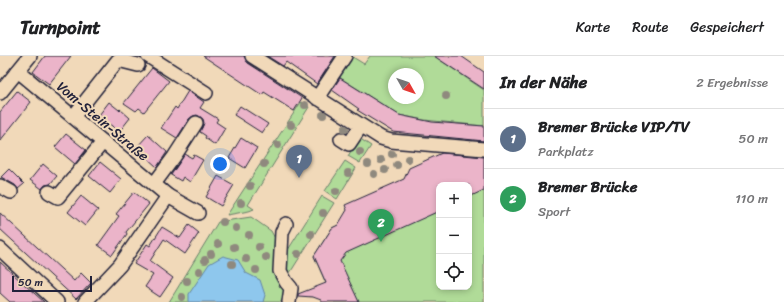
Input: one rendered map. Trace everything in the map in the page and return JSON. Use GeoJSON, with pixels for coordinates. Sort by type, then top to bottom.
{"type":"FeatureCollection","features":[{"type":"Feature","properties":{"kind":"street"},"geometry":{"type":"LineString","coordinates":[[0,93],[30,56]]}},
{"type":"Feature","properties":{"kind":"street"},"geometry":{"type":"LineString","coordinates":[[148,56],[206,93]]}},
{"type":"Feature","properties":{"kind":"street"},"geometry":{"type":"LineString","coordinates":[[252,56],[381,138],[392,141],[484,149]]}},
{"type":"Feature","properties":{"kind":"street"},"geometry":{"type":"LineString","coordinates":[[317,98],[345,56]]}},
{"type":"Feature","properties":{"kind":"street"},"geometry":{"type":"LineString","coordinates":[[73,117],[118,60],[138,65]]}},
{"type":"Feature","properties":{"kind":"street","name":"Vom-Stein-Straße"},"geometry":{"type":"LineString","coordinates":[[18,71],[168,196],[198,213]]}},
{"type":"Feature","properties":{"kind":"street"},"geometry":{"type":"LineString","coordinates":[[154,184],[196,123]]}},
{"type":"Feature","properties":{"kind":"street"},"geometry":{"type":"LineString","coordinates":[[341,139],[349,144],[361,126]]}},
{"type":"Feature","properties":{"kind":"street"},"geometry":{"type":"LineString","coordinates":[[49,192],[58,197],[103,142]]}},
{"type":"Feature","properties":{"kind":"street"},"geometry":{"type":"LineString","coordinates":[[86,302],[120,265],[168,196]]}},
{"type":"Feature","properties":{"kind":"street"},"geometry":{"type":"LineString","coordinates":[[286,224],[282,232],[280,271],[291,288],[290,302]]}},
{"type":"Feature","properties":{"kind":"street"},"geometry":{"type":"LineString","coordinates":[[0,249],[57,302]]}},
{"type":"Feature","properties":{"kind":"green space"},"geometry":{"type":"Polygon","coordinates":[[[351,56],[364,64],[370,56],[434,56],[484,90],[484,126],[424,120],[399,115],[339,77],[338,74],[351,56]]]}},
{"type":"Feature","properties":{"kind":"green space"},"geometry":{"type":"Polygon","coordinates":[[[301,102],[309,107],[248,205],[254,209],[227,215],[301,102]]]}},
{"type":"Feature","properties":{"kind":"green space"},"geometry":{"type":"Polygon","coordinates":[[[359,138],[371,146],[360,163],[348,156],[359,138]]]}},
{"type":"Feature","properties":{"kind":"green space"},"geometry":{"type":"Polygon","coordinates":[[[484,160],[484,302],[334,302],[314,256],[332,228],[484,160]]]}},
{"type":"Feature","properties":{"kind":"green space"},"geometry":{"type":"Polygon","coordinates":[[[345,161],[356,168],[337,199],[325,191],[345,161]]]}},
{"type":"Feature","properties":{"kind":"green space"},"geometry":{"type":"Polygon","coordinates":[[[322,196],[334,203],[288,276],[285,270],[286,253],[322,196]]]}},
{"type":"Feature","properties":{"kind":"green space"},"geometry":{"type":"Polygon","coordinates":[[[251,217],[271,231],[277,242],[284,290],[283,302],[169,302],[218,222],[251,217]]]}},
{"type":"Feature","properties":{"kind":"water"},"geometry":{"type":"Polygon","coordinates":[[[223,256],[238,260],[246,273],[260,280],[265,295],[263,302],[189,302],[189,294],[209,264],[223,256]]]}},
{"type":"Feature","properties":{"kind":"building"},"geometry":{"type":"Polygon","coordinates":[[[45,56],[71,56],[49,84],[33,72],[45,56]]]}},
{"type":"Feature","properties":{"kind":"building"},"geometry":{"type":"Polygon","coordinates":[[[203,56],[244,56],[248,63],[302,98],[294,111],[264,92],[262,95],[203,56]]]}},
{"type":"Feature","properties":{"kind":"building"},"geometry":{"type":"Polygon","coordinates":[[[267,56],[335,56],[317,84],[286,62],[283,66],[267,56]]]}},
{"type":"Feature","properties":{"kind":"building"},"geometry":{"type":"Polygon","coordinates":[[[434,56],[461,56],[484,72],[484,89],[434,56]]]}},
{"type":"Feature","properties":{"kind":"building"},"geometry":{"type":"Polygon","coordinates":[[[152,68],[169,81],[144,112],[139,108],[136,111],[124,103],[152,68]]]}},
{"type":"Feature","properties":{"kind":"building"},"geometry":{"type":"Polygon","coordinates":[[[340,78],[399,115],[432,122],[484,126],[484,141],[393,132],[357,110],[359,109],[332,90],[340,78]]]}},
{"type":"Feature","properties":{"kind":"building"},"geometry":{"type":"Polygon","coordinates":[[[17,91],[31,102],[0,141],[0,112],[17,91]]]}},
{"type":"Feature","properties":{"kind":"building"},"geometry":{"type":"Polygon","coordinates":[[[188,91],[204,102],[200,108],[218,119],[216,122],[225,128],[215,145],[205,138],[206,136],[200,132],[204,123],[203,119],[197,115],[189,119],[177,138],[161,128],[175,107],[177,109],[188,91]]]}},
{"type":"Feature","properties":{"kind":"building"},"geometry":{"type":"Polygon","coordinates":[[[109,102],[130,118],[119,132],[99,115],[109,102]]]}},
{"type":"Feature","properties":{"kind":"building"},"geometry":{"type":"Polygon","coordinates":[[[240,106],[268,124],[262,133],[234,115],[240,106]]]}},
{"type":"Feature","properties":{"kind":"building"},"geometry":{"type":"Polygon","coordinates":[[[66,134],[86,150],[75,164],[55,147],[66,134]]]}},
{"type":"Feature","properties":{"kind":"building"},"geometry":{"type":"Polygon","coordinates":[[[148,135],[167,152],[157,167],[136,148],[148,135]]]}},
{"type":"Feature","properties":{"kind":"building"},"geometry":{"type":"Polygon","coordinates":[[[241,138],[257,148],[245,168],[229,158],[241,138]]]}},
{"type":"Feature","properties":{"kind":"building"},"geometry":{"type":"Polygon","coordinates":[[[442,153],[484,157],[484,190],[472,196],[472,182],[436,182],[436,212],[346,253],[340,261],[359,302],[322,302],[321,300],[313,297],[298,296],[298,294],[326,283],[314,256],[332,228],[338,225],[347,210],[345,205],[404,179],[409,168],[442,153]]]}},
{"type":"Feature","properties":{"kind":"building"},"geometry":{"type":"Polygon","coordinates":[[[185,154],[192,158],[194,155],[203,160],[190,182],[183,177],[181,181],[171,175],[185,154]]]}},
{"type":"Feature","properties":{"kind":"building"},"geometry":{"type":"Polygon","coordinates":[[[100,162],[121,179],[110,193],[89,176],[100,162]]]}},
{"type":"Feature","properties":{"kind":"building"},"geometry":{"type":"Polygon","coordinates":[[[43,164],[57,176],[50,184],[45,185],[42,189],[30,180],[43,164]]]}},
{"type":"Feature","properties":{"kind":"building"},"geometry":{"type":"Polygon","coordinates":[[[9,169],[24,184],[18,189],[15,185],[1,177],[9,169]]]}},
{"type":"Feature","properties":{"kind":"building"},"geometry":{"type":"Polygon","coordinates":[[[218,176],[234,185],[221,206],[206,197],[218,176]]]}},
{"type":"Feature","properties":{"kind":"building"},"geometry":{"type":"Polygon","coordinates":[[[134,192],[149,204],[126,232],[127,234],[112,255],[98,245],[119,216],[116,214],[134,192]]]}},
{"type":"Feature","properties":{"kind":"building"},"geometry":{"type":"Polygon","coordinates":[[[81,196],[98,210],[85,226],[68,212],[81,196]]]}},
{"type":"Feature","properties":{"kind":"building"},"geometry":{"type":"Polygon","coordinates":[[[0,213],[74,281],[81,273],[91,283],[76,299],[0,229],[0,213]]]}},
{"type":"Feature","properties":{"kind":"building"},"geometry":{"type":"Polygon","coordinates":[[[189,225],[199,233],[185,254],[164,239],[150,261],[173,278],[160,297],[145,287],[153,275],[134,264],[147,244],[150,246],[162,227],[180,238],[189,225]]]}},
{"type":"Feature","properties":{"kind":"building"},"geometry":{"type":"Polygon","coordinates":[[[0,262],[44,302],[10,302],[0,293],[0,262]]]}},
{"type":"Feature","properties":{"kind":"place","name":"Bremer Brücke VIP/TV"},"geometry":{"type":"Point","coordinates":[299,178]}},
{"type":"Feature","properties":{"kind":"place","name":"Bremer Brücke"},"geometry":{"type":"Point","coordinates":[381,242]}}]}
